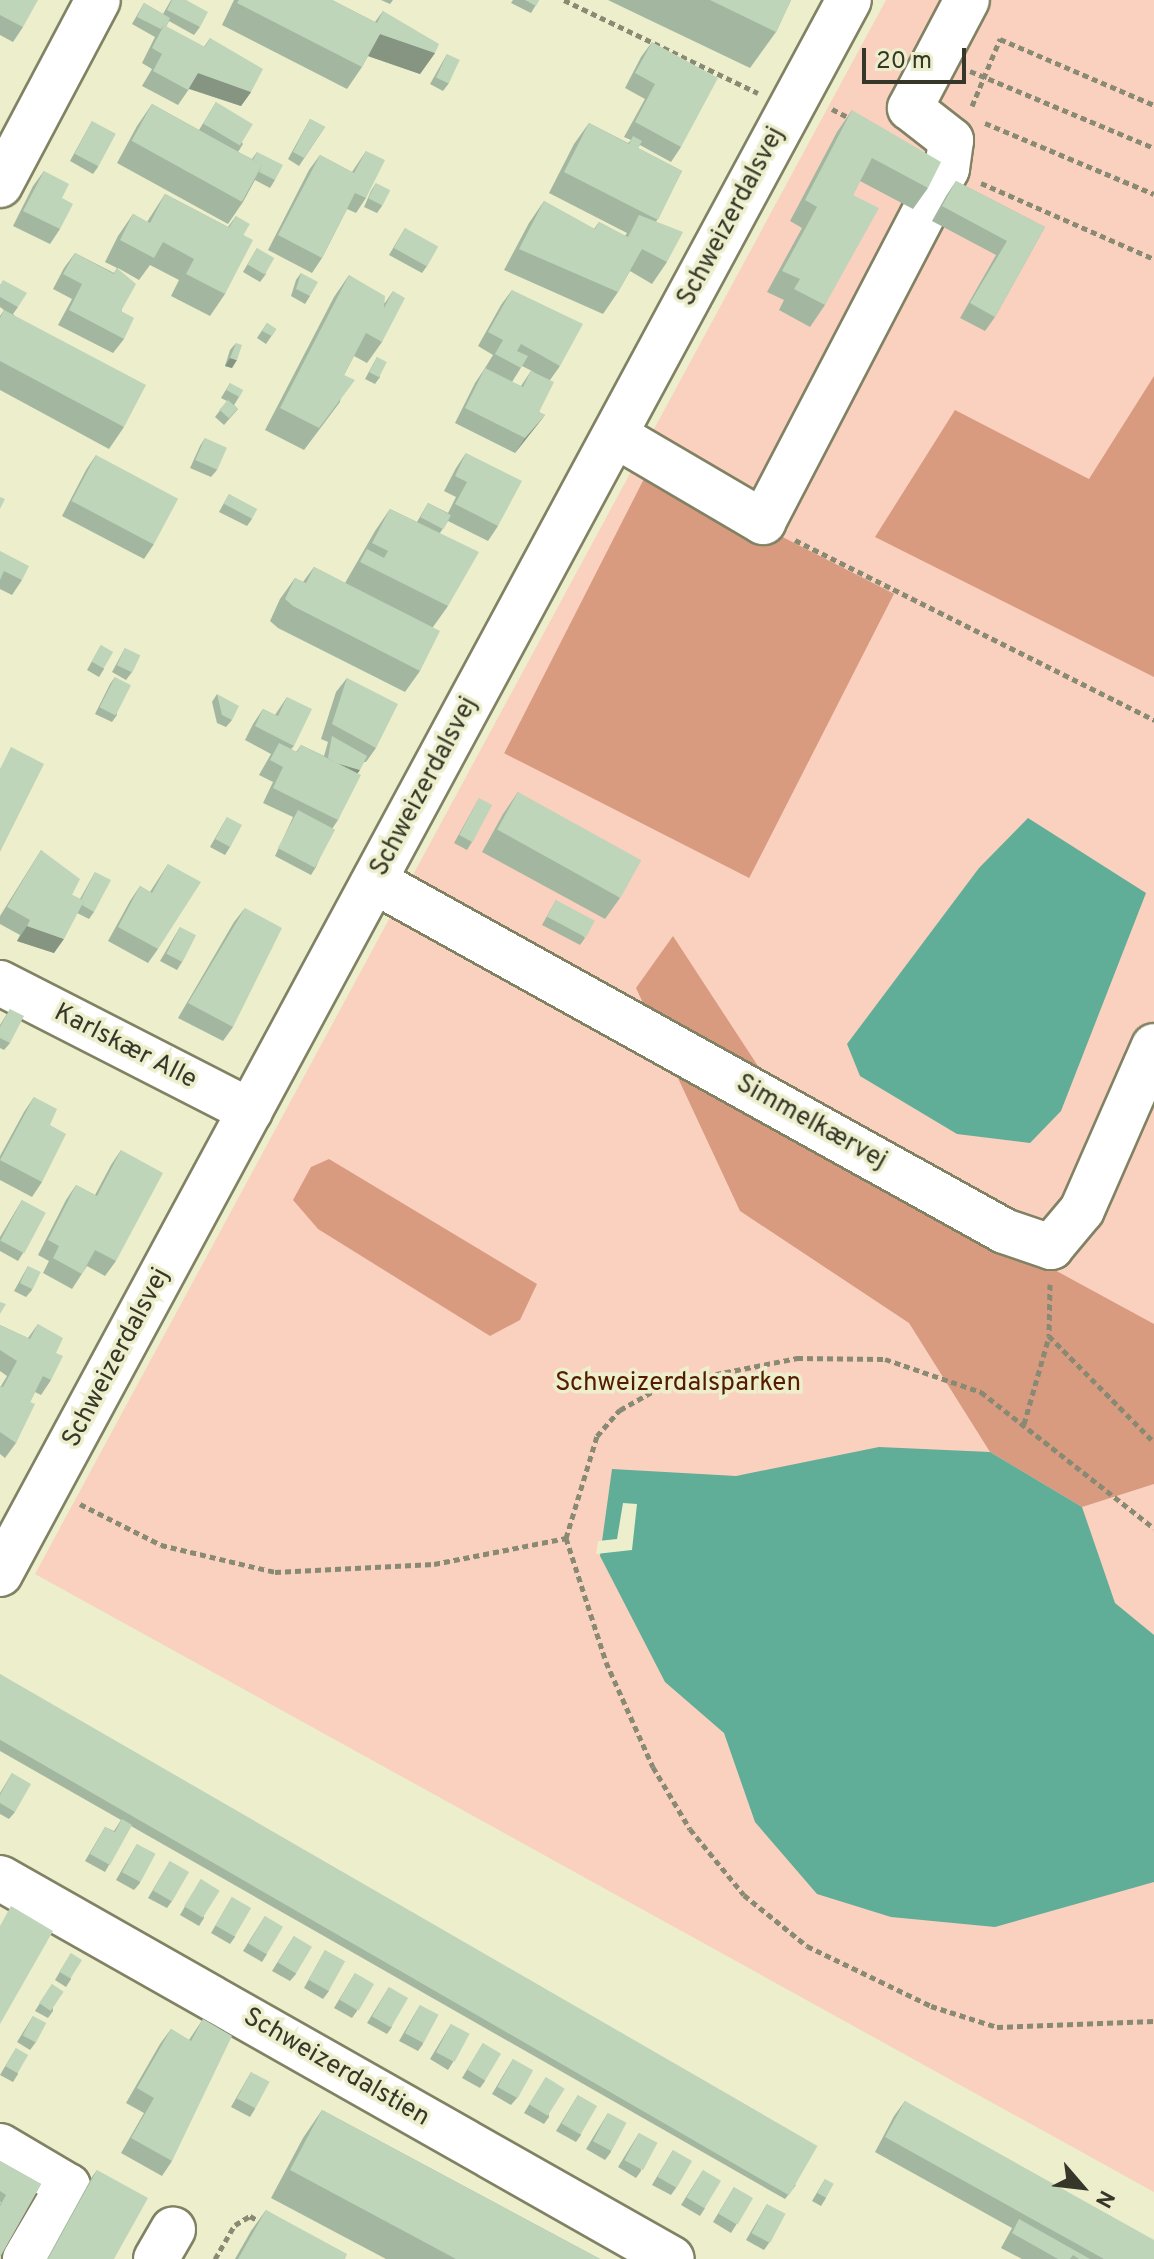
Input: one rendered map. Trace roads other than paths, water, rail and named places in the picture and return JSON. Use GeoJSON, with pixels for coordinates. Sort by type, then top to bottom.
{"type":"FeatureCollection","features":[{"type":"Feature","properties":{"kind":"street"},"geometry":{"type":"LineString","coordinates":[[0,185],[98,0]]}},
{"type":"Feature","properties":{"kind":"street","name":"Schweizerdalsvej"},"geometry":{"type":"LineString","coordinates":[[0,1574],[849,0]]}},
{"type":"Feature","properties":{"kind":"street"},"geometry":{"type":"LineString","coordinates":[[615,435],[763,522],[947,169],[951,140],[910,108],[967,0]]}},
{"type":"Feature","properties":{"kind":"street","name":"Simmelkærvej"},"geometry":{"type":"LineString","coordinates":[[374,881],[1004,1231],[1051,1247],[1082,1210],[1154,1046]]}},
{"type":"Feature","properties":{"kind":"street","name":"Karlskær Alle"},"geometry":{"type":"LineString","coordinates":[[0,983],[250,1111]]}},
{"type":"Feature","properties":{"kind":"street","name":"Schweizerdalstien"},"geometry":{"type":"LineString","coordinates":[[0,1878],[672,2259]]}},
{"type":"Feature","properties":{"kind":"street"},"geometry":{"type":"LineString","coordinates":[[0,2146],[68,2186],[25,2259]]}},
{"type":"Feature","properties":{"kind":"water"},"geometry":{"type":"Polygon","coordinates":[[[1028,818],[1146,893],[1061,1111],[1030,1143],[957,1134],[860,1076],[847,1044],[979,868],[1028,818]]]}},
{"type":"Feature","properties":{"kind":"water"},"geometry":{"type":"Polygon","coordinates":[[[879,1447],[990,1452],[1082,1507],[1115,1603],[1154,1635],[1154,1882],[995,1927],[891,1917],[817,1894],[755,1822],[724,1733],[665,1682],[600,1556],[612,1469],[736,1476],[879,1447]]]}},
{"type":"Feature","properties":{"kind":"park label","name":"Schweizerdalsparken"},"geometry":{"type":"Point","coordinates":[678,1384]}}]}
